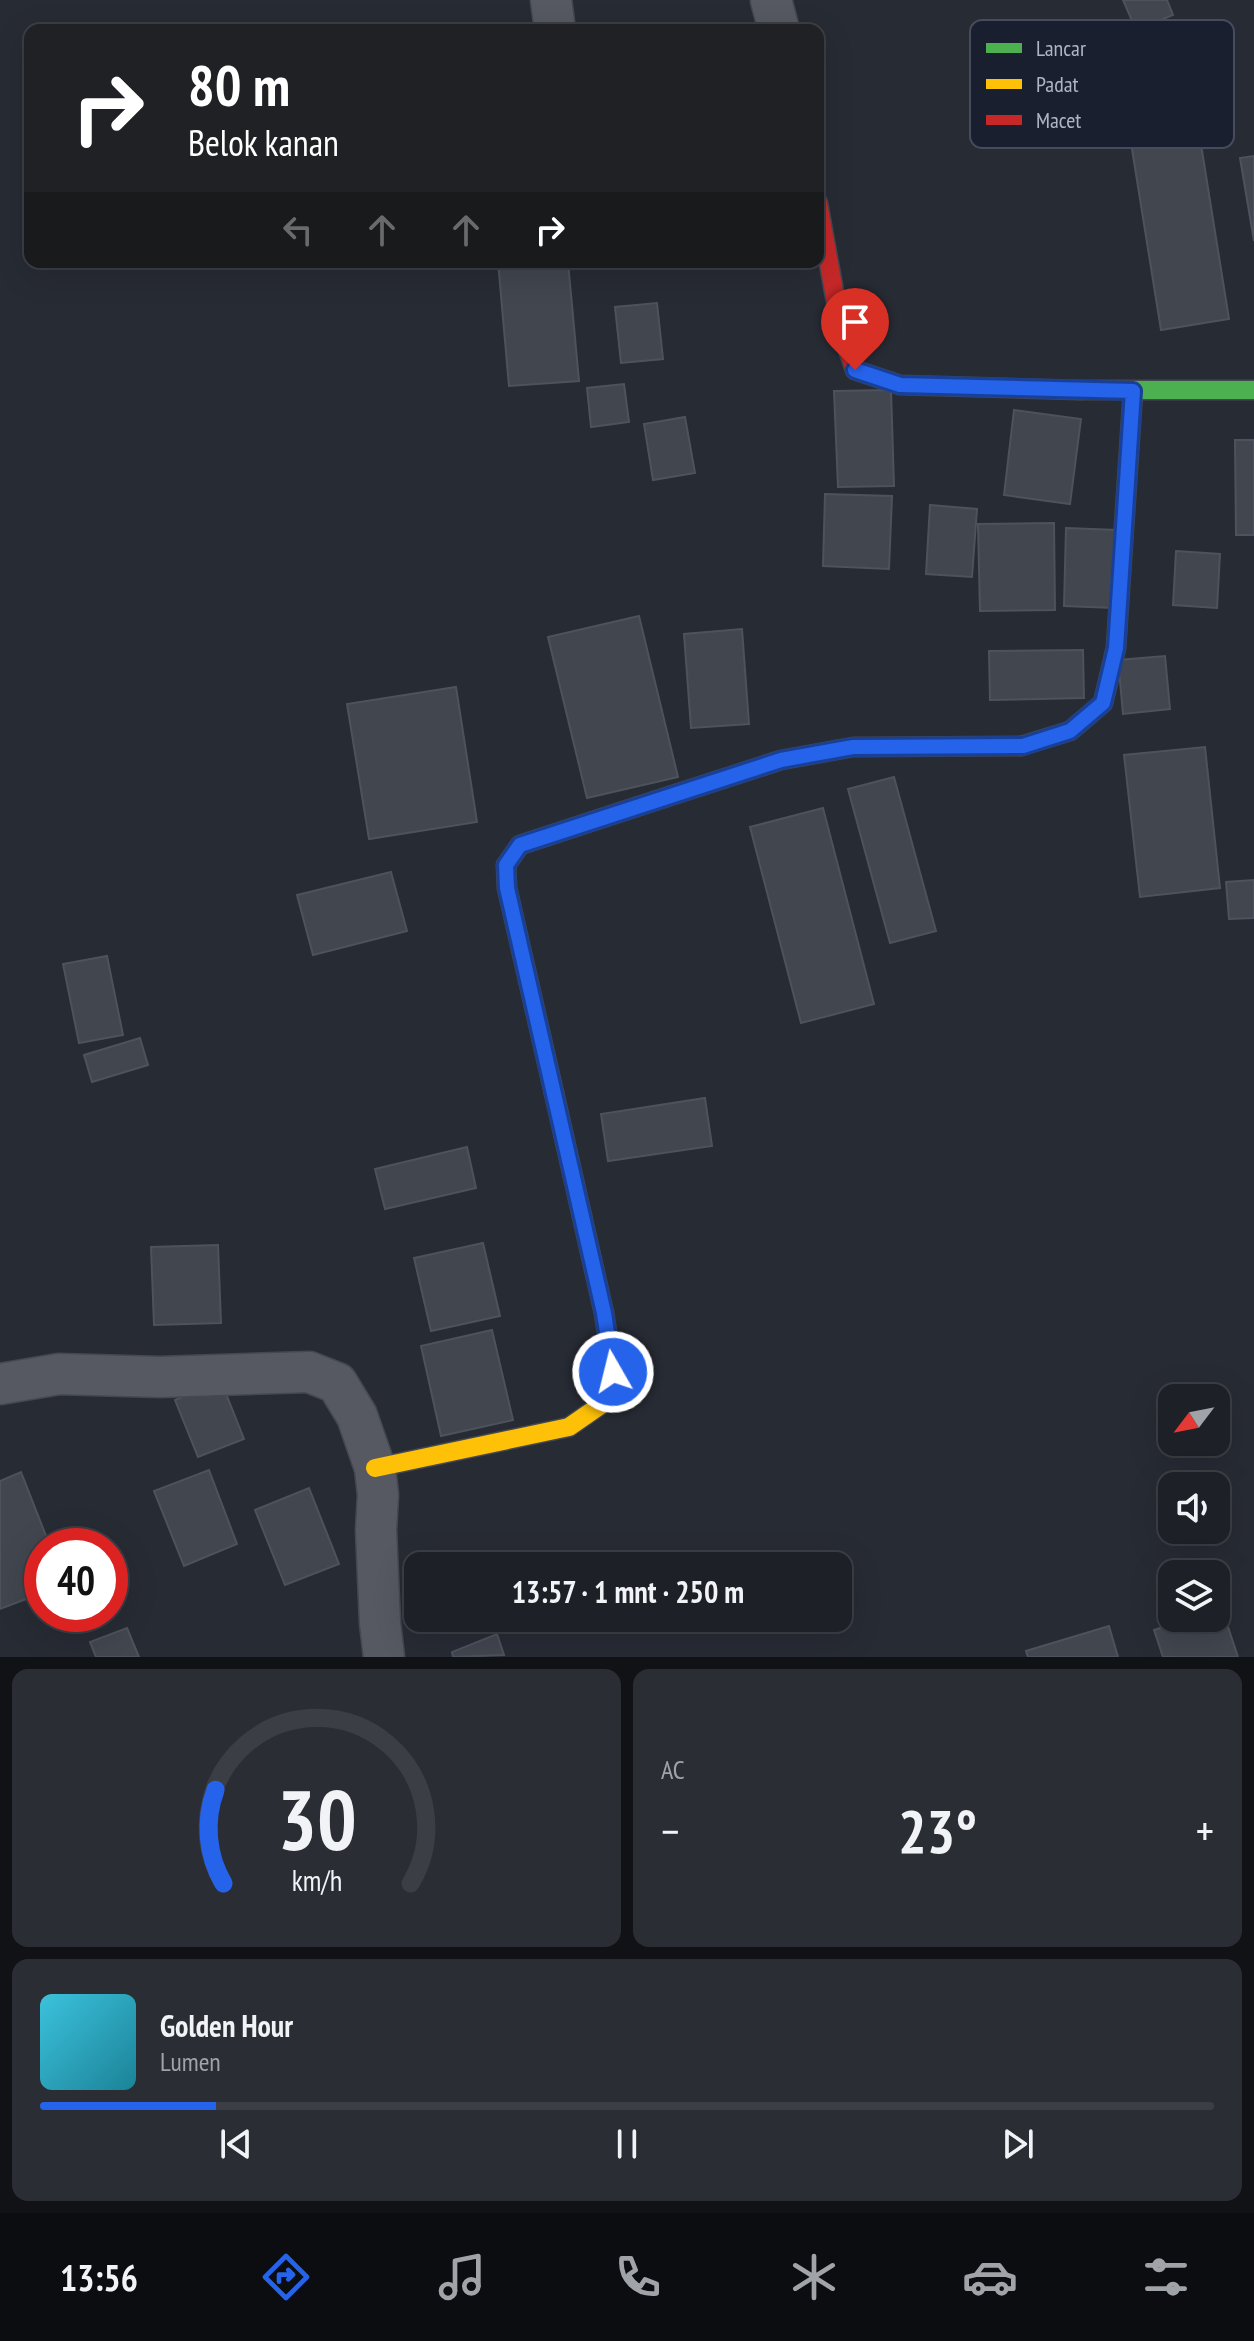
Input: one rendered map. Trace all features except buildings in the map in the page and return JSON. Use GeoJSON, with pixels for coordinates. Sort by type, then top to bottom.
{"type":"FeatureCollection","features":[{"type":"Feature","properties":{"kind":"street"},"geometry":{"type":"LineString","coordinates":[[551,0],[554,24]]}},
{"type":"Feature","properties":{"kind":"street"},"geometry":{"type":"LineString","coordinates":[[771,0],[777,24]]}},
{"type":"Feature","properties":{"kind":"street"},"geometry":{"type":"LineString","coordinates":[[824,236],[841,330],[855,370],[900,385],[1133,391],[1254,390]]}},
{"type":"Feature","properties":{"kind":"street"},"geometry":{"type":"LineString","coordinates":[[375,1468],[569,1427],[605,1402],[613,1372],[604,1313],[507,888],[506,865],[520,845],[781,760],[853,747],[1023,746],[1070,731],[1103,703],[1116,648],[1133,391]]}},
{"type":"Feature","properties":{"kind":"street"},"geometry":{"type":"LineString","coordinates":[[0,1384],[59,1374],[160,1377],[309,1372],[337,1383],[357,1416],[375,1468],[384,1657]]}},
{"type":"Feature","properties":{"kind":"traffic: fast"},"geometry":{"type":"LineString","coordinates":[[1080,390],[1254,390]]}},
{"type":"Feature","properties":{"kind":"traffic: fast"},"geometry":{"type":"LineString","coordinates":[[554,1093],[507,888],[506,865],[520,845],[636,807]]}},
{"type":"Feature","properties":{"kind":"traffic: slow"},"geometry":{"type":"LineString","coordinates":[[636,807],[781,760],[853,747],[1021,746]]}},
{"type":"Feature","properties":{"kind":"traffic: slow"},"geometry":{"type":"LineString","coordinates":[[375,1468],[569,1427],[605,1402],[613,1372],[604,1313],[554,1093]]}},
{"type":"Feature","properties":{"kind":"traffic: jam"},"geometry":{"type":"LineString","coordinates":[[824,236],[841,330],[855,370],[900,385],[1080,390]]}},
{"type":"Feature","properties":{"kind":"traffic: jam"},"geometry":{"type":"LineString","coordinates":[[1021,746],[1070,731],[1103,703],[1116,648],[1133,391]]}},
{"type":"Feature","properties":{"kind":"route"},"geometry":{"type":"LineString","coordinates":[[613,1372],[604,1313],[507,888],[506,865],[520,845],[781,760],[853,747],[1023,746],[1070,731],[1103,703],[1110,676],[1116,648],[1133,391],[900,385],[855,370]]}}]}
